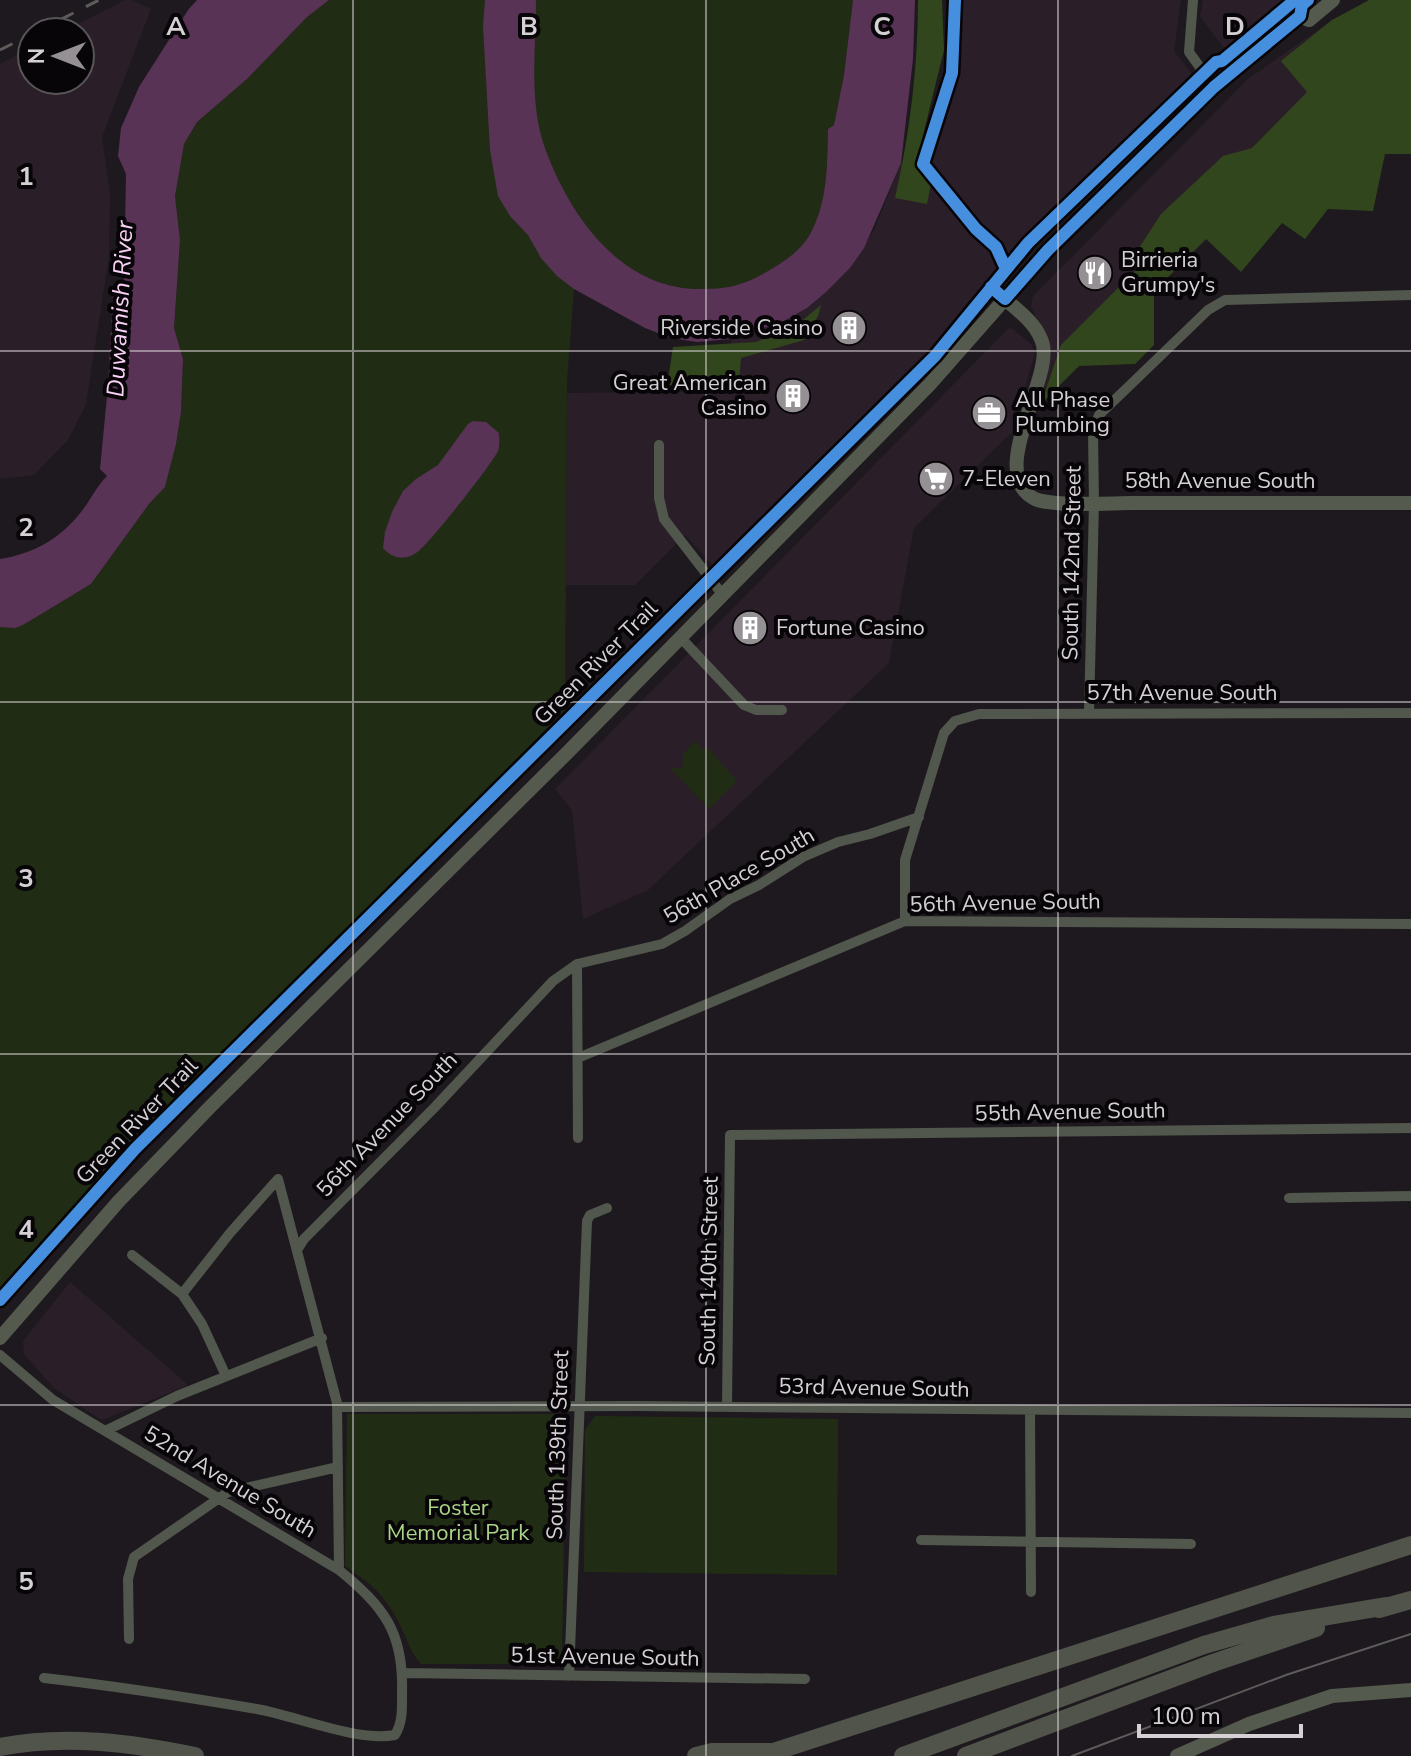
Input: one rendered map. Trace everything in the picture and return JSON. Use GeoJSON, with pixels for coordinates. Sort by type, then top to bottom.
{"type":"FeatureCollection","features":[{"type":"Feature","properties":{"kind":"highway"},"geometry":{"type":"LineString","coordinates":[[696,1756],[712,1752],[766,1754],[1411,1545]]}},
{"type":"Feature","properties":{"kind":"highway"},"geometry":{"type":"LineString","coordinates":[[966,1756],[1213,1663],[1411,1600]]}},
{"type":"Feature","properties":{"kind":"highway"},"geometry":{"type":"LineString","coordinates":[[903,1756],[1204,1645],[1274,1625],[1387,1606]]}},
{"type":"Feature","properties":{"kind":"highway"},"geometry":{"type":"LineString","coordinates":[[3,1747],[73,1740],[143,1746],[195,1756]]}},
{"type":"Feature","properties":{"kind":"main road"},"geometry":{"type":"LineString","coordinates":[[0,1338],[118,1202],[211,1106],[568,752],[930,384],[1048,250],[1214,87],[1300,16],[1302,5],[1308,0]]}},
{"type":"Feature","properties":{"kind":"main road"},"geometry":{"type":"LineString","coordinates":[[1300,16],[1309,20],[1333,0]]}},
{"type":"Feature","properties":{"kind":"main road","name":"58th Avenue South"},"geometry":{"type":"LineString","coordinates":[[1005,299],[1033,325],[1044,353],[1044,366],[1017,453],[1018,477],[1030,495],[1048,502],[1094,503],[1411,503]]}},
{"type":"Feature","properties":{"kind":"main road"},"geometry":{"type":"LineString","coordinates":[[1177,1756],[1249,1724],[1311,1702],[1368,1691],[1411,1690]]}},
{"type":"Feature","properties":{"kind":"street"},"geometry":{"type":"LineString","coordinates":[[1193,0],[1189,52],[1214,87]]}},
{"type":"Feature","properties":{"kind":"street","name":"South 142nd Street"},"geometry":{"type":"LineString","coordinates":[[1089,713],[1093,432],[1099,415],[1208,310],[1225,300],[1411,295]]}},
{"type":"Feature","properties":{"kind":"street"},"geometry":{"type":"LineString","coordinates":[[659,445],[659,498],[664,519],[722,594]]}},
{"type":"Feature","properties":{"kind":"street"},"geometry":{"type":"LineString","coordinates":[[680,637],[744,705],[756,710],[782,710]]}},
{"type":"Feature","properties":{"kind":"street","name":"57th Avenue South"},"geometry":{"type":"LineString","coordinates":[[919,817],[944,733],[955,721],[965,716],[1411,713]]}},
{"type":"Feature","properties":{"kind":"street"},"geometry":{"type":"LineString","coordinates":[[905,921],[905,860],[919,817]]}},
{"type":"Feature","properties":{"kind":"street","name":"56th Place South"},"geometry":{"type":"LineString","coordinates":[[577,964],[662,944],[730,899],[803,857],[838,842],[919,817]]}},
{"type":"Feature","properties":{"kind":"street","name":"56th Avenue South"},"geometry":{"type":"LineString","coordinates":[[578,1058],[905,921],[1411,924]]}},
{"type":"Feature","properties":{"kind":"street"},"geometry":{"type":"LineString","coordinates":[[577,964],[578,1138]]}},
{"type":"Feature","properties":{"kind":"street","name":"56th Avenue South"},"geometry":{"type":"LineString","coordinates":[[297,1250],[304,1239],[435,1107],[553,981],[577,964]]}},
{"type":"Feature","properties":{"kind":"street","name":"55th Avenue South"},"geometry":{"type":"LineString","coordinates":[[730,1135],[1411,1128]]}},
{"type":"Feature","properties":{"kind":"street","name":"South 140th Street"},"geometry":{"type":"LineString","coordinates":[[727,1407],[730,1135]]}},
{"type":"Feature","properties":{"kind":"street"},"geometry":{"type":"LineString","coordinates":[[182,1294],[278,1179],[338,1407],[339,1570]]}},
{"type":"Feature","properties":{"kind":"street"},"geometry":{"type":"LineString","coordinates":[[1289,1198],[1411,1196]]}},
{"type":"Feature","properties":{"kind":"street","name":"South 139th Street"},"geometry":{"type":"LineString","coordinates":[[569,1676],[587,1221],[590,1215],[607,1208]]}},
{"type":"Feature","properties":{"kind":"street"},"geometry":{"type":"LineString","coordinates":[[132,1255],[182,1294],[202,1324],[226,1376]]}},
{"type":"Feature","properties":{"kind":"street"},"geometry":{"type":"LineString","coordinates":[[105,1431],[226,1376],[322,1338]]}},
{"type":"Feature","properties":{"kind":"street","name":"52nd Avenue South"},"geometry":{"type":"LineString","coordinates":[[0,1355],[53,1400],[339,1570],[378,1604],[396,1638],[403,1673],[401,1725],[395,1735],[386,1737],[346,1731],[259,1710],[130,1688],[44,1678]]}},
{"type":"Feature","properties":{"kind":"street","name":"53rd Avenue South"},"geometry":{"type":"LineString","coordinates":[[338,1407],[578,1405],[1411,1413]]}},
{"type":"Feature","properties":{"kind":"street"},"geometry":{"type":"LineString","coordinates":[[1030,1410],[1031,1592]]}},
{"type":"Feature","properties":{"kind":"street"},"geometry":{"type":"LineString","coordinates":[[129,1639],[128,1579],[134,1557],[236,1488],[338,1467]]}},
{"type":"Feature","properties":{"kind":"street"},"geometry":{"type":"LineString","coordinates":[[921,1540],[1191,1544]]}},
{"type":"Feature","properties":{"kind":"street","name":"51st Avenue South"},"geometry":{"type":"LineString","coordinates":[[403,1673],[805,1679]]}},
{"type":"Feature","properties":{"kind":"shaded area"},"geometry":{"type":"Polygon","coordinates":[[[125,0],[151,9],[102,137],[110,195],[109,256],[86,404],[68,440],[34,475],[0,479],[0,64],[16,56],[16,96],[96,96],[96,16],[94,16],[125,0]]]}},
{"type":"Feature","properties":{"kind":"shaded area"},"geometry":{"type":"Polygon","coordinates":[[[959,0],[1181,0],[1174,51],[1194,82],[1016,253],[945,337],[716,569],[685,535],[635,585],[566,585],[567,393],[728,391],[731,339],[784,321],[807,308],[850,268],[875,228],[901,163],[930,162],[957,77],[959,0]]]}},
{"type":"Feature","properties":{"kind":"shaded area"},"geometry":{"type":"Polygon","coordinates":[[[1203,0],[1293,0],[1228,54],[1200,16],[1203,0]]]}},
{"type":"Feature","properties":{"kind":"shaded area"},"geometry":{"type":"Polygon","coordinates":[[[1332,20],[1373,80],[1293,153],[1041,404],[1052,351],[1031,306],[1033,296],[1248,79],[1332,20]]]}},
{"type":"Feature","properties":{"kind":"shaded area"},"geometry":{"type":"Polygon","coordinates":[[[1009,328],[1031,344],[1035,353],[1013,431],[914,528],[889,663],[648,890],[583,919],[572,810],[555,789],[1009,328]]]}},
{"type":"Feature","properties":{"kind":"shaded area"},"geometry":{"type":"Polygon","coordinates":[[[70,1282],[188,1385],[105,1419],[100,1419],[54,1388],[24,1354],[23,1341],[70,1282]]]}},
{"type":"Feature","properties":{"kind":"green space"},"geometry":{"type":"Polygon","coordinates":[[[329,0],[853,0],[844,75],[834,125],[828,129],[820,211],[809,236],[799,249],[746,284],[711,290],[676,287],[642,275],[613,256],[574,289],[567,381],[565,710],[162,1119],[0,1291],[0,627],[23,625],[91,584],[149,504],[165,487],[181,412],[183,359],[174,328],[180,240],[175,196],[184,144],[197,122],[247,79],[307,17],[329,0]]]}},
{"type":"Feature","properties":{"kind":"green space"},"geometry":{"type":"Polygon","coordinates":[[[918,0],[942,0],[944,50],[917,160],[931,184],[927,204],[895,198],[912,99],[918,0]]]}},
{"type":"Feature","properties":{"kind":"green space"},"geometry":{"type":"Polygon","coordinates":[[[1369,0],[1411,0],[1411,154],[1385,154],[1373,211],[1328,209],[1305,239],[1282,223],[1241,272],[1206,239],[1154,291],[1154,345],[1135,364],[1079,366],[1041,404],[1061,345],[1139,267],[1139,248],[1161,214],[1223,156],[1252,148],[1307,92],[1281,61],[1332,20],[1369,0]]]}},
{"type":"Feature","properties":{"kind":"green space"},"geometry":{"type":"Polygon","coordinates":[[[821,305],[804,340],[741,358],[739,382],[667,386],[673,347],[756,342],[798,324],[821,305]]]}},
{"type":"Feature","properties":{"kind":"green space"},"geometry":{"type":"Polygon","coordinates":[[[695,741],[703,750],[707,747],[737,781],[709,809],[668,766],[683,767],[683,754],[695,741]]]}},
{"type":"Feature","properties":{"kind":"green space","name":"Foster Memorial Park"},"geometry":{"type":"Polygon","coordinates":[[[347,1414],[553,1414],[566,1420],[562,1656],[559,1662],[421,1664],[381,1595],[345,1566],[347,1414]]]}},
{"type":"Feature","properties":{"kind":"green space","name":"Foster Memorial Park"},"geometry":{"type":"Polygon","coordinates":[[[595,1416],[838,1419],[837,1575],[584,1572],[585,1430],[595,1416]]]}},
{"type":"Feature","properties":{"kind":"water","name":"Duwamish River"},"geometry":{"type":"Polygon","coordinates":[[[197,0],[329,0],[307,17],[247,79],[197,122],[184,144],[175,196],[180,240],[174,328],[183,359],[181,412],[165,487],[149,504],[91,584],[23,625],[0,627],[0,559],[35,549],[55,537],[73,522],[107,476],[100,469],[113,293],[124,283],[126,174],[118,156],[121,128],[139,87],[197,0]]]}},
{"type":"Feature","properties":{"kind":"water"},"geometry":{"type":"Polygon","coordinates":[[[485,0],[536,0],[534,76],[540,133],[557,177],[586,226],[626,265],[650,278],[676,287],[705,289],[735,286],[756,278],[789,258],[805,242],[820,211],[823,197],[828,129],[834,125],[844,75],[853,0],[915,0],[913,59],[901,163],[864,248],[850,268],[807,308],[784,321],[731,339],[697,342],[671,338],[645,328],[574,289],[541,258],[528,235],[510,216],[498,196],[490,150],[483,26],[485,0]]]}},
{"type":"Feature","properties":{"kind":"water"},"geometry":{"type":"Polygon","coordinates":[[[473,421],[486,422],[499,433],[499,449],[493,459],[459,505],[416,553],[407,557],[390,554],[383,548],[385,532],[403,491],[438,465],[473,421]]]}},
{"type":"Feature","properties":{"kind":"tram line"},"geometry":{"type":"LineString","coordinates":[[1072,1756],[1286,1675],[1411,1634]]}},
{"type":"Feature","properties":{"kind":"railway"},"geometry":{"type":"LineString","coordinates":[[68,16],[99,0]]}},
{"type":"Feature","properties":{"kind":"railway"},"geometry":{"type":"LineString","coordinates":[[0,50],[16,42]]}},
{"type":"Feature","properties":{"kind":"cycle path"},"geometry":{"type":"LineString","coordinates":[[955,0],[952,73],[923,164],[976,229],[996,247],[1006,269]]}},
{"type":"Feature","properties":{"kind":"cycle path","name":"Green River Trail"},"geometry":{"type":"LineString","coordinates":[[0,1300],[135,1149],[935,356],[1028,243],[1216,62],[1222,61],[1295,0]]}},
{"type":"Feature","properties":{"kind":"cycle path"},"geometry":{"type":"LineString","coordinates":[[991,287],[1005,299],[1048,250],[1214,87],[1300,16],[1302,5],[1308,0]]}},
{"type":"Feature","properties":{"kind":"place","name":"Birrieria Grumpy's"},"geometry":{"type":"Point","coordinates":[1095,273]}},
{"type":"Feature","properties":{"kind":"place","name":"Riverside Casino"},"geometry":{"type":"Point","coordinates":[849,328]}},
{"type":"Feature","properties":{"kind":"place","name":"Great American Casino"},"geometry":{"type":"Point","coordinates":[793,396]}},
{"type":"Feature","properties":{"kind":"place","name":"All Phase Plumbing"},"geometry":{"type":"Point","coordinates":[989,413]}},
{"type":"Feature","properties":{"kind":"place","name":"7-Eleven"},"geometry":{"type":"Point","coordinates":[936,479]}},
{"type":"Feature","properties":{"kind":"place","name":"Fortune Casino"},"geometry":{"type":"Point","coordinates":[750,628]}}]}
